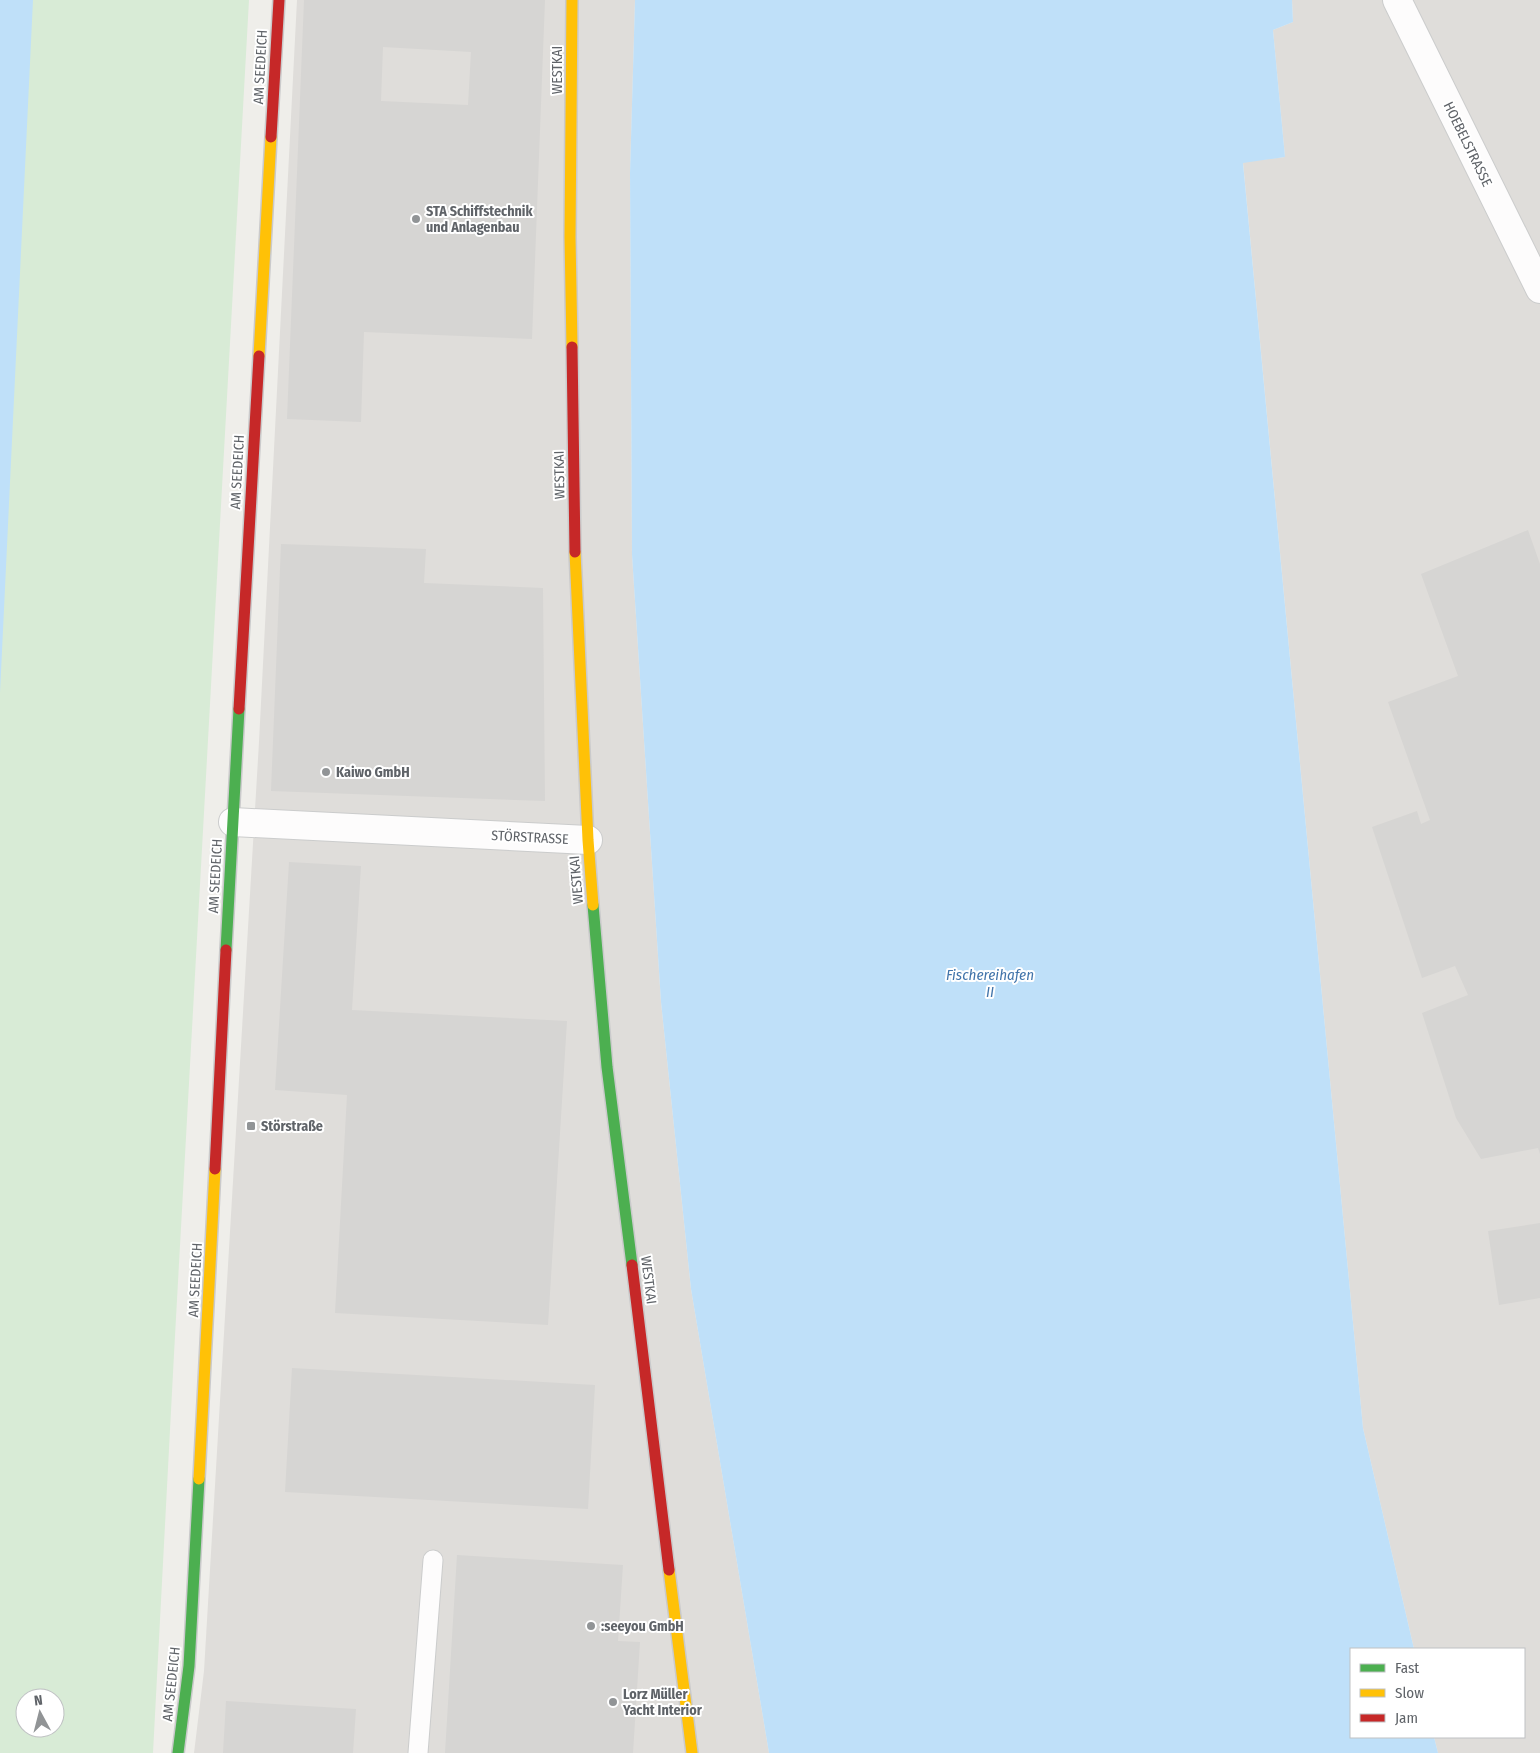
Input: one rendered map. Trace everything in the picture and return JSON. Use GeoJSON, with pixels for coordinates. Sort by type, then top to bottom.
{"type":"FeatureCollection","features":[{"type":"Feature","properties":{"kind":"street","name":"AM SEEDEICH"},"geometry":{"type":"LineString","coordinates":[[178,1753],[189,1666],[233,822],[279,0]]}},
{"type":"Feature","properties":{"kind":"street","name":"WESTKAI"},"geometry":{"type":"LineString","coordinates":[[572,0],[570,237],[575,568],[588,840],[607,1067],[692,1753]]}},
{"type":"Feature","properties":{"kind":"street","name":"HOEBELSTRASSE"},"geometry":{"type":"LineString","coordinates":[[1397,0],[1540,289]]}},
{"type":"Feature","properties":{"kind":"street","name":"STÖRSTRASSE"},"geometry":{"type":"LineString","coordinates":[[233,822],[588,840]]}},
{"type":"Feature","properties":{"kind":"lane"},"geometry":{"type":"LineString","coordinates":[[418,1753],[433,1560]]}},
{"type":"Feature","properties":{"kind":"shaded area"},"geometry":{"type":"Polygon","coordinates":[[[297,0],[635,0],[630,173],[632,555],[661,1002],[691,1289],[769,1753],[194,1753],[204,1671],[259,742],[297,0]]]}},
{"type":"Feature","properties":{"kind":"shaded area"},"geometry":{"type":"Polygon","coordinates":[[[1292,0],[1540,0],[1540,1753],[1438,1753],[1434,1738],[1525,1738],[1525,1648],[1414,1648],[1363,1428],[1243,162],[1285,157],[1273,30],[1293,22],[1292,0]]]}},
{"type":"Feature","properties":{"kind":"green space"},"geometry":{"type":"Polygon","coordinates":[[[0,0],[249,0],[153,1753],[0,1753],[0,0]]]}},
{"type":"Feature","properties":{"kind":"water"},"geometry":{"type":"Polygon","coordinates":[[[0,0],[33,0],[0,693],[0,0]]]}},
{"type":"Feature","properties":{"kind":"water","name":"Fischereihafen II"},"geometry":{"type":"Polygon","coordinates":[[[635,0],[1292,0],[1293,22],[1273,30],[1285,157],[1243,163],[1363,1428],[1414,1648],[1350,1648],[1350,1738],[1434,1738],[1438,1753],[769,1753],[691,1289],[661,1002],[632,555],[630,173],[635,0]]]}},
{"type":"Feature","properties":{"kind":"building","name":"STA Schiffstechnik und Anlagenbau"},"geometry":{"type":"Polygon","coordinates":[[[304,0],[545,0],[532,339],[364,332],[361,422],[287,419],[304,0]],[[383,47],[381,101],[468,105],[471,52],[383,47]]]}},
{"type":"Feature","properties":{"kind":"building"},"geometry":{"type":"Polygon","coordinates":[[[1528,530],[1540,564],[1540,1154],[1538,1148],[1481,1159],[1456,1118],[1422,1013],[1468,995],[1455,966],[1422,978],[1372,827],[1417,811],[1421,824],[1430,820],[1388,702],[1458,676],[1421,574],[1528,530]]]}},
{"type":"Feature","properties":{"kind":"building"},"geometry":{"type":"Polygon","coordinates":[[[281,544],[426,549],[424,583],[543,588],[545,801],[271,791],[281,544]]]}},
{"type":"Feature","properties":{"kind":"building"},"geometry":{"type":"Polygon","coordinates":[[[289,862],[361,866],[352,1010],[567,1021],[548,1325],[335,1313],[347,1095],[275,1090],[289,862]]]}},
{"type":"Feature","properties":{"kind":"building"},"geometry":{"type":"Polygon","coordinates":[[[1540,1223],[1540,1298],[1499,1305],[1488,1231],[1540,1223]]]}},
{"type":"Feature","properties":{"kind":"building"},"geometry":{"type":"Polygon","coordinates":[[[292,1368],[595,1385],[588,1509],[285,1492],[292,1368]]]}},
{"type":"Feature","properties":{"kind":"building"},"geometry":{"type":"Polygon","coordinates":[[[457,1555],[623,1565],[618,1641],[640,1642],[633,1753],[445,1753],[457,1555]]]}},
{"type":"Feature","properties":{"kind":"building"},"geometry":{"type":"Polygon","coordinates":[[[226,1701],[356,1709],[353,1753],[223,1753],[226,1701]]]}},
{"type":"Feature","properties":{"kind":"traffic: fast"},"geometry":{"type":"LineString","coordinates":[[226,950],[239,709]]}},
{"type":"Feature","properties":{"kind":"traffic: fast"},"geometry":{"type":"LineString","coordinates":[[593,905],[607,1067],[632,1265]]}},
{"type":"Feature","properties":{"kind":"traffic: fast"},"geometry":{"type":"LineString","coordinates":[[178,1753],[189,1666],[199,1479]]}},
{"type":"Feature","properties":{"kind":"traffic: slow"},"geometry":{"type":"LineString","coordinates":[[572,0],[570,237],[572,347]]}},
{"type":"Feature","properties":{"kind":"traffic: slow"},"geometry":{"type":"LineString","coordinates":[[259,356],[271,137]]}},
{"type":"Feature","properties":{"kind":"traffic: slow"},"geometry":{"type":"LineString","coordinates":[[575,552],[588,840],[593,905]]}},
{"type":"Feature","properties":{"kind":"traffic: slow"},"geometry":{"type":"LineString","coordinates":[[199,1479],[215,1169]]}},
{"type":"Feature","properties":{"kind":"traffic: slow"},"geometry":{"type":"LineString","coordinates":[[669,1570],[692,1753]]}},
{"type":"Feature","properties":{"kind":"traffic: jam"},"geometry":{"type":"LineString","coordinates":[[271,137],[279,0]]}},
{"type":"Feature","properties":{"kind":"traffic: jam"},"geometry":{"type":"LineString","coordinates":[[572,347],[575,552]]}},
{"type":"Feature","properties":{"kind":"traffic: jam"},"geometry":{"type":"LineString","coordinates":[[239,709],[259,356]]}},
{"type":"Feature","properties":{"kind":"traffic: jam"},"geometry":{"type":"LineString","coordinates":[[215,1169],[226,950]]}},
{"type":"Feature","properties":{"kind":"traffic: jam"},"geometry":{"type":"LineString","coordinates":[[632,1265],[669,1570]]}},
{"type":"Feature","properties":{"kind":"place","name":"STA Schiffstechnik und Anlagenbau"},"geometry":{"type":"Point","coordinates":[416,219]}},
{"type":"Feature","properties":{"kind":"place","name":"Kaiwo GmbH"},"geometry":{"type":"Point","coordinates":[326,772]}},
{"type":"Feature","properties":{"kind":"place","name":"Störstraße"},"geometry":{"type":"Point","coordinates":[251,1126]}},
{"type":"Feature","properties":{"kind":"place","name":":seeyou GmbH"},"geometry":{"type":"Point","coordinates":[591,1626]}},
{"type":"Feature","properties":{"kind":"place","name":"Lorz Müller Yacht Interior"},"geometry":{"type":"Point","coordinates":[613,1702]}}]}
